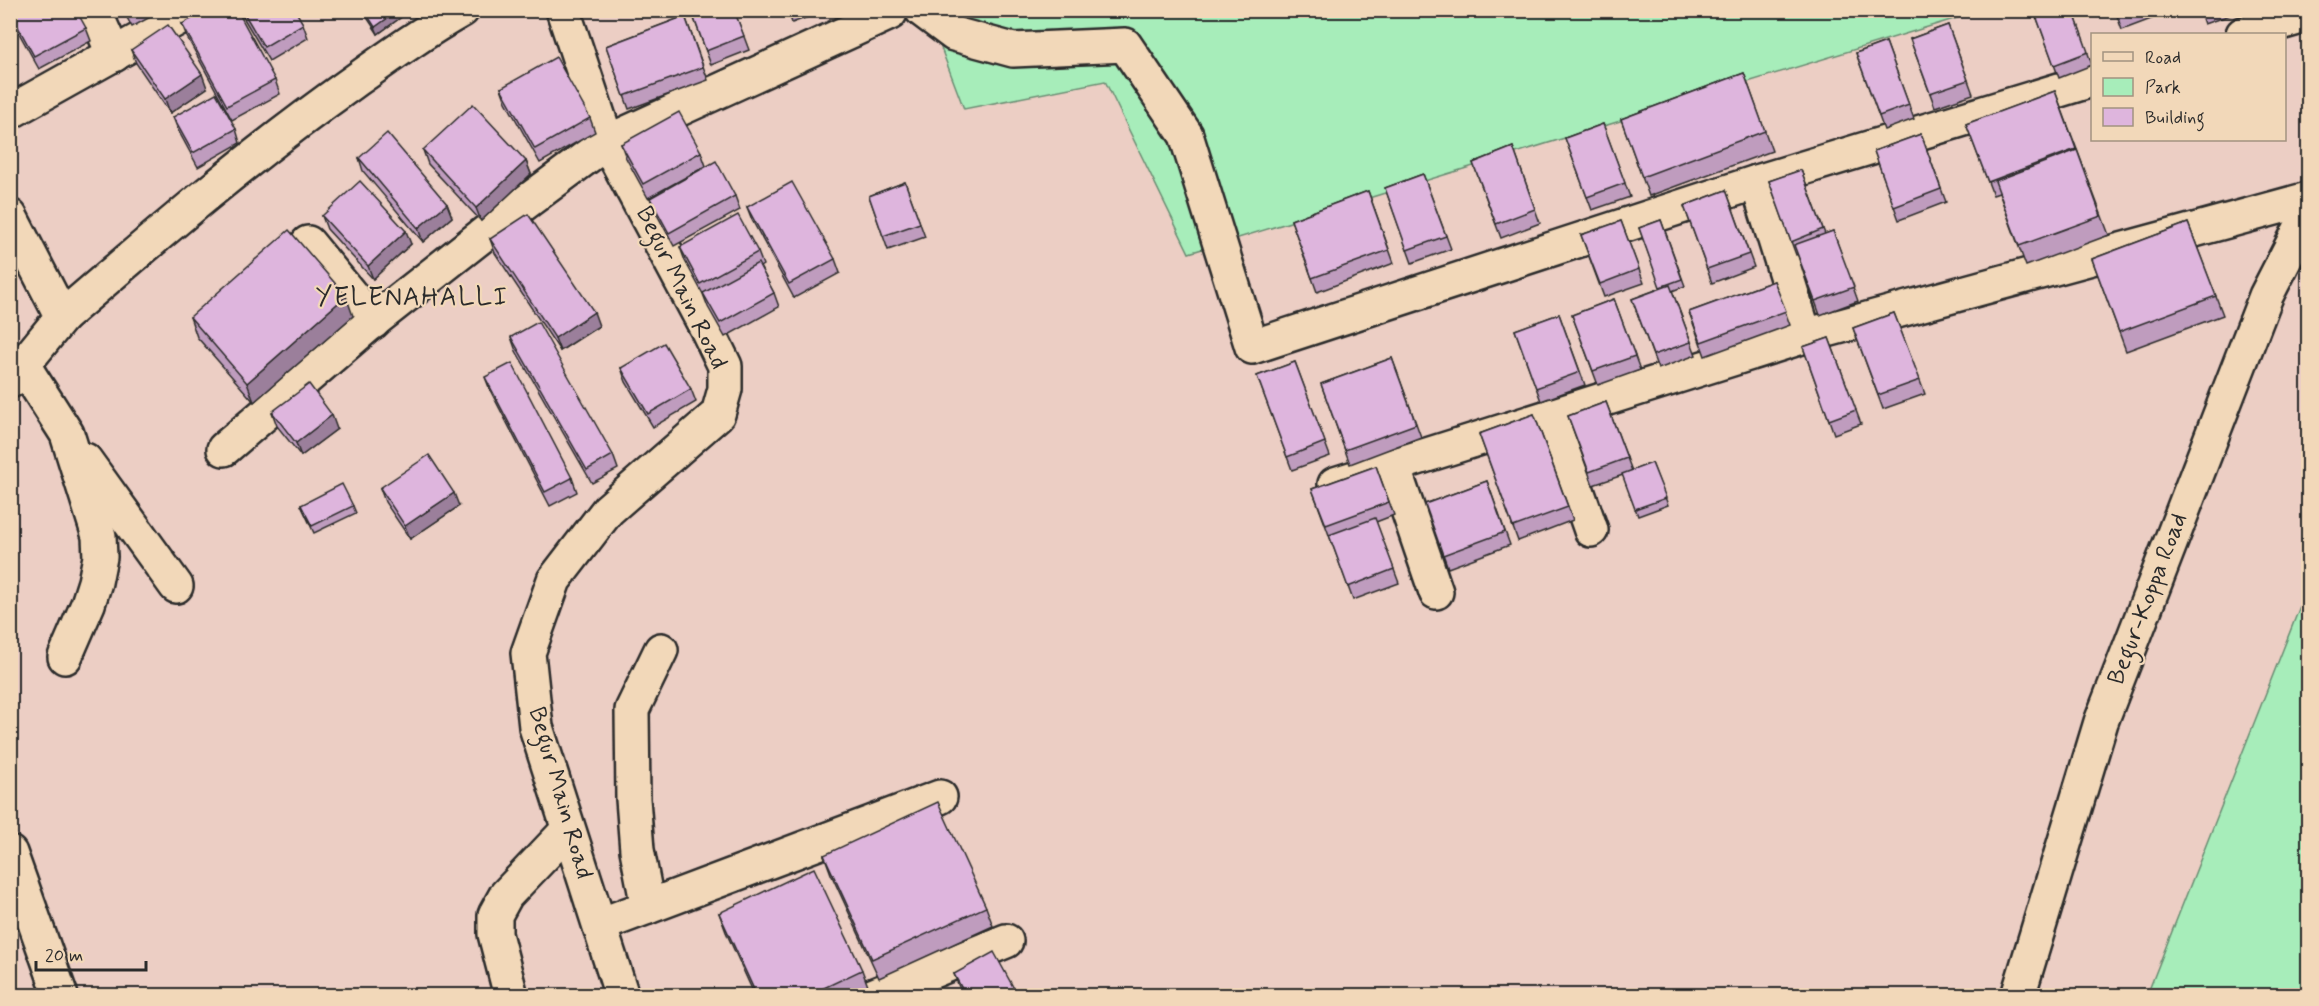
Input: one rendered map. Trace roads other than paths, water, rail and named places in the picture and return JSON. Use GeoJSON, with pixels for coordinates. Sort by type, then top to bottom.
{"type":"FeatureCollection","features":[{"type":"Feature","properties":{"kind":"street"},"geometry":{"type":"LineString","coordinates":[[94,10],[114,55]]}},
{"type":"Feature","properties":{"kind":"street"},"geometry":{"type":"LineString","coordinates":[[10,112],[193,10]]}},
{"type":"Feature","properties":{"kind":"street"},"geometry":{"type":"LineString","coordinates":[[176,586],[67,435],[17,373],[62,317],[157,235],[292,126],[384,60],[462,10]]}},
{"type":"Feature","properties":{"kind":"street","name":"Begur Main Road"},"geometry":{"type":"LineString","coordinates":[[563,10],[607,142],[725,366],[725,389],[718,414],[608,510],[554,580],[528,653],[536,728],[622,996]]}},
{"type":"Feature","properties":{"kind":"street"},"geometry":{"type":"LineString","coordinates":[[224,449],[373,322],[498,223],[607,142],[899,11],[954,34],[1013,50],[1125,45],[1186,135],[1252,346],[1758,182],[2091,80]]}},
{"type":"Feature","properties":{"kind":"street"},"geometry":{"type":"LineString","coordinates":[[2246,33],[2308,15]]}},
{"type":"Feature","properties":{"kind":"street"},"geometry":{"type":"LineString","coordinates":[[1758,182],[1805,336]]}},
{"type":"Feature","properties":{"kind":"street"},"geometry":{"type":"LineString","coordinates":[[1319,489],[1805,336],[2308,199]]}},
{"type":"Feature","properties":{"kind":"street","name":"Begur-Koppa Road"},"geometry":{"type":"LineString","coordinates":[[2018,996],[2101,722],[2266,296],[2308,214]]}},
{"type":"Feature","properties":{"kind":"street"},"geometry":{"type":"LineString","coordinates":[[10,216],[62,317]]}},
{"type":"Feature","properties":{"kind":"street"},"geometry":{"type":"LineString","coordinates":[[308,243],[373,322]]}},
{"type":"Feature","properties":{"kind":"street"},"geometry":{"type":"LineString","coordinates":[[1551,416],[1591,530]]}},
{"type":"Feature","properties":{"kind":"street"},"geometry":{"type":"LineString","coordinates":[[65,657],[88,604],[100,557],[99,536],[67,435]]}},
{"type":"Feature","properties":{"kind":"street"},"geometry":{"type":"LineString","coordinates":[[1393,466],[1436,592]]}},
{"type":"Feature","properties":{"kind":"street"},"geometry":{"type":"LineString","coordinates":[[648,907],[637,850],[632,710],[661,650]]}},
{"type":"Feature","properties":{"kind":"street"},"geometry":{"type":"LineString","coordinates":[[600,925],[940,797]]}},
{"type":"Feature","properties":{"kind":"street"},"geometry":{"type":"LineString","coordinates":[[511,996],[495,934],[495,915],[506,895],[568,830]]}},
{"type":"Feature","properties":{"kind":"street"},"geometry":{"type":"LineString","coordinates":[[10,853],[61,996]]}},
{"type":"Feature","properties":{"kind":"street"},"geometry":{"type":"LineString","coordinates":[[872,996],[1006,941]]}},
{"type":"Feature","properties":{"kind":"district","name":"YELENAHALLI"},"geometry":{"type":"Point","coordinates":[412,298]}}]}
